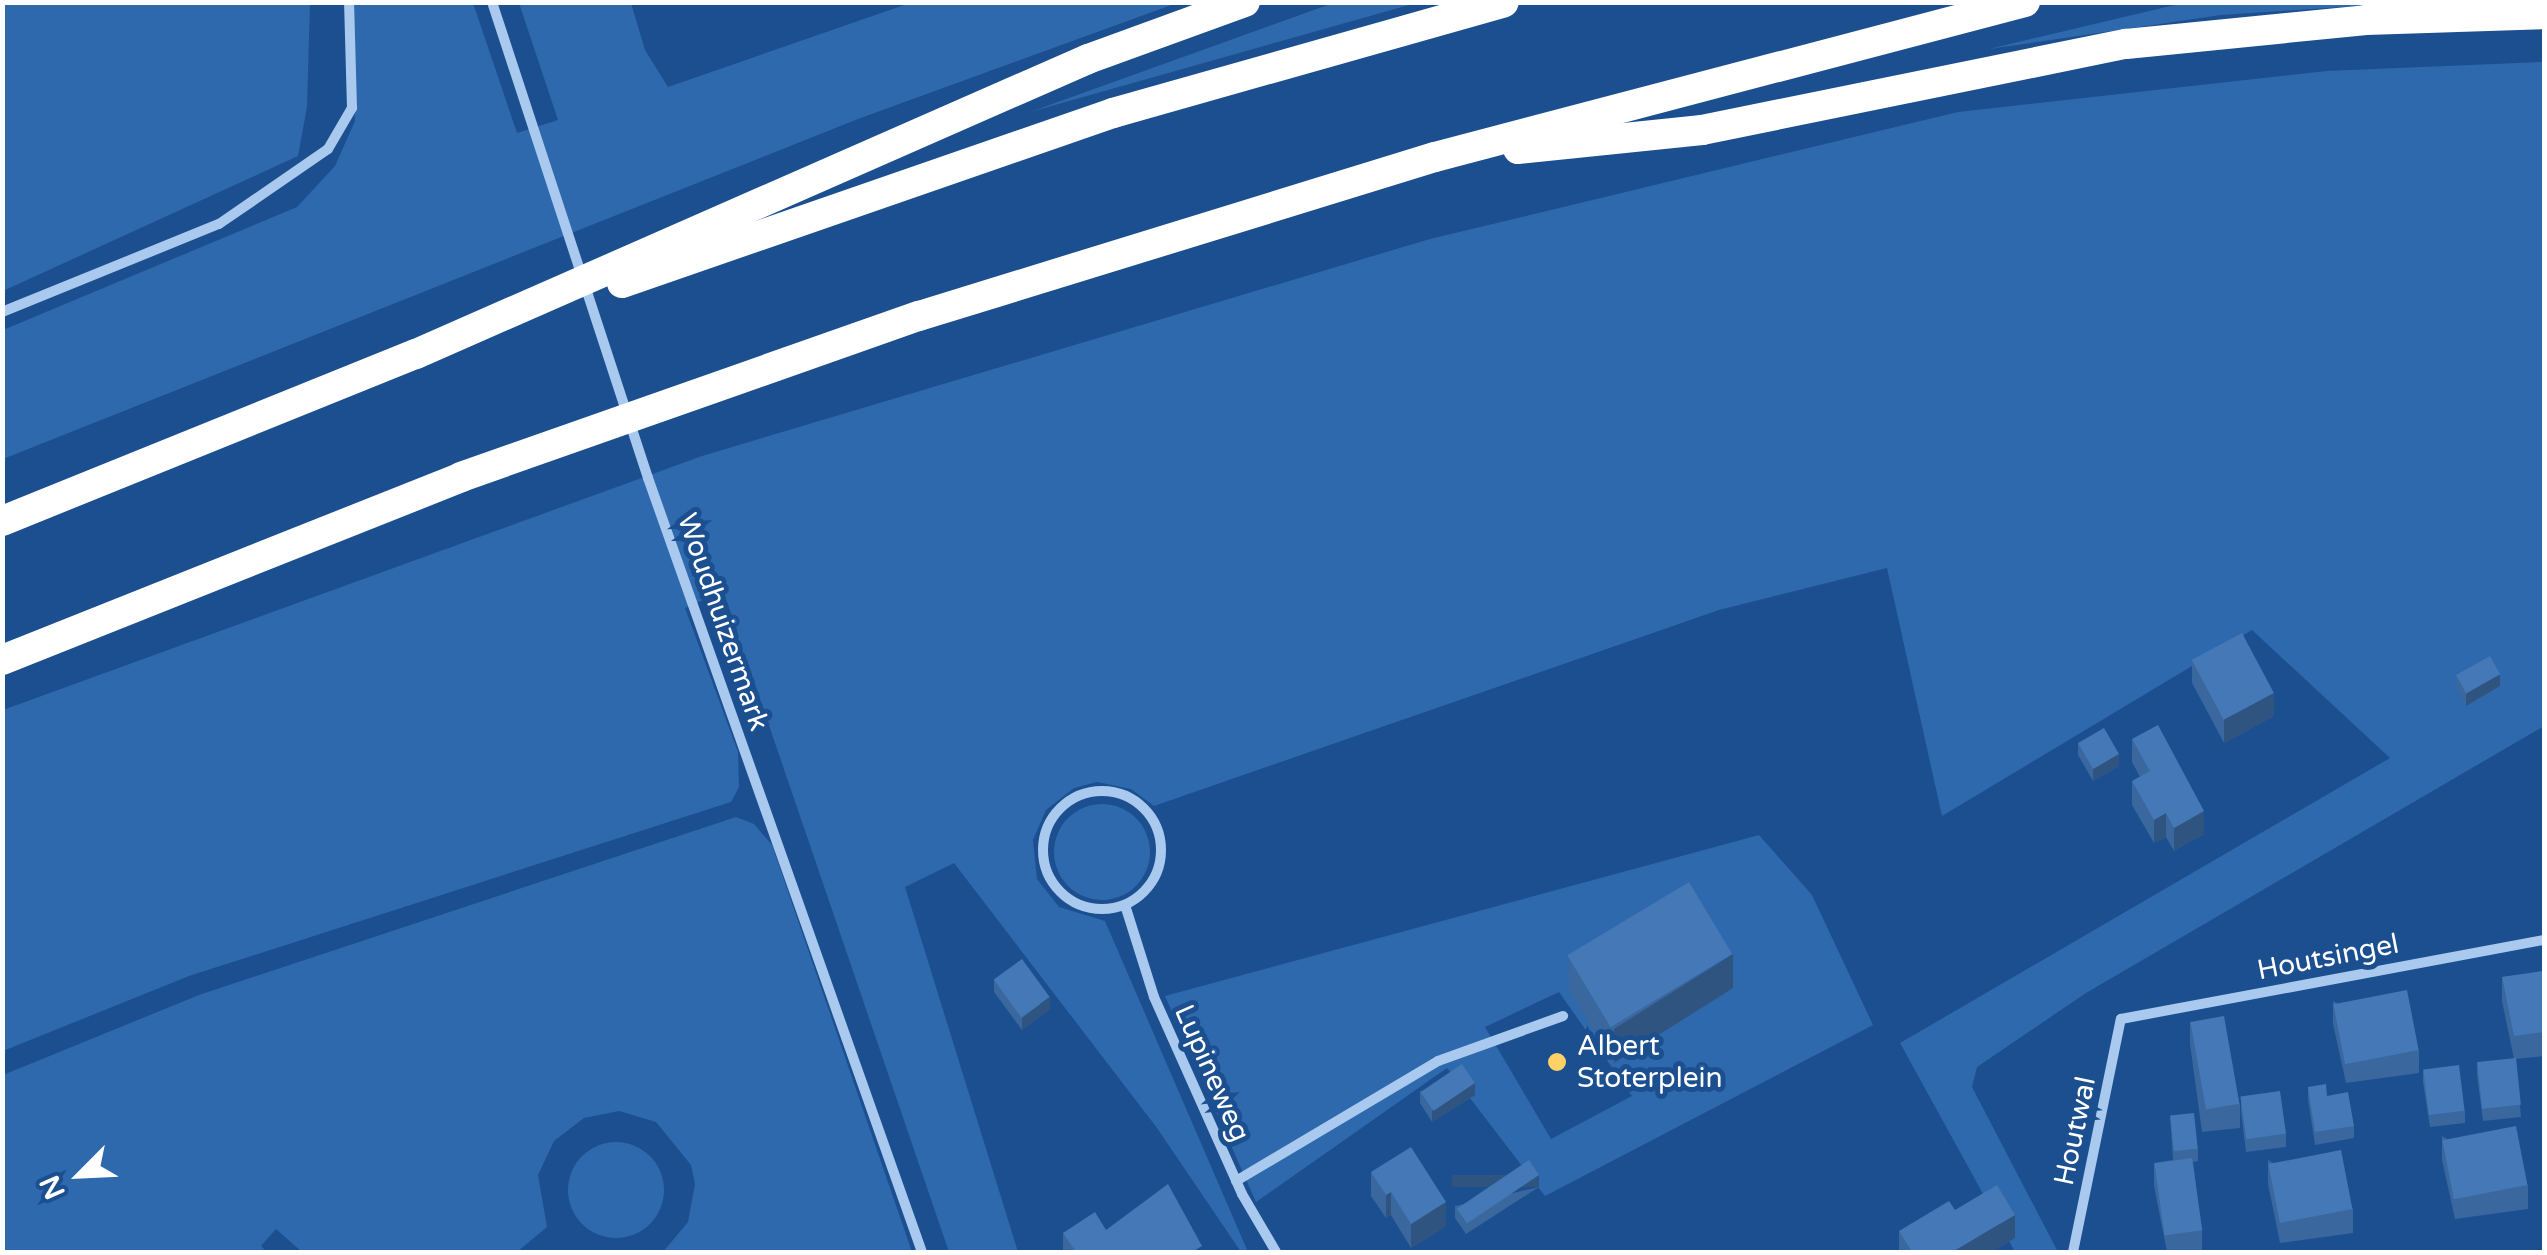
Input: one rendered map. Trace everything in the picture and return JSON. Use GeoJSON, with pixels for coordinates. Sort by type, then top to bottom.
{"type":"FeatureCollection","features":[{"type":"Feature","properties":{"kind":"highway"},"geometry":{"type":"LineString","coordinates":[[2,521],[416,354],[1088,59],[1245,2]]}},
{"type":"Feature","properties":{"kind":"highway"},"geometry":{"type":"LineString","coordinates":[[416,354],[1113,114],[1504,2]]}},
{"type":"Feature","properties":{"kind":"highway"},"geometry":{"type":"LineString","coordinates":[[2,660],[461,476],[919,316],[1436,157],[2024,2]]}},
{"type":"Feature","properties":{"kind":"highway"},"geometry":{"type":"LineString","coordinates":[[1436,157],[1702,130],[2126,44],[2366,20],[2544,14]]}},
{"type":"Feature","properties":{"kind":"street"},"geometry":{"type":"LineString","coordinates":[[2,312],[219,224],[328,150],[352,108],[349,2]]}},
{"type":"Feature","properties":{"kind":"street","name":"Woudhuizermark"},"geometry":{"type":"LineString","coordinates":[[492,2],[648,478],[922,1252]]}},
{"type":"Feature","properties":{"kind":"street"},"geometry":{"type":"LineString","coordinates":[[1124,794],[1157,826],[1158,873],[1125,905],[1080,906],[1048,875],[1046,830],[1077,796],[1124,794]]}},
{"type":"Feature","properties":{"kind":"street","name":"Lupineweg"},"geometry":{"type":"LineString","coordinates":[[1125,905],[1154,997],[1236,1181],[1276,1252]]}},
{"type":"Feature","properties":{"kind":"street","name":"Houtsingel"},"geometry":{"type":"LineString","coordinates":[[2120,1019],[2544,940]]}},
{"type":"Feature","properties":{"kind":"street"},"geometry":{"type":"LineString","coordinates":[[1236,1181],[1438,1061],[1562,1016]]}},
{"type":"Feature","properties":{"kind":"street","name":"Houtwal"},"geometry":{"type":"LineString","coordinates":[[2073,1252],[2120,1019]]}},
{"type":"Feature","properties":{"kind":"shaded area"},"geometry":{"type":"Polygon","coordinates":[[[2,3],[310,3],[307,107],[298,156],[3,291],[2,3]]]}},
{"type":"Feature","properties":{"kind":"shaded area"},"geometry":{"type":"Polygon","coordinates":[[[349,3],[473,3],[517,133],[558,120],[519,3],[631,3],[645,50],[668,87],[910,3],[1177,3],[858,119],[3,459],[3,330],[297,207],[335,166],[355,121],[349,3]]]}},
{"type":"Feature","properties":{"kind":"shaded area"},"geometry":{"type":"Polygon","coordinates":[[[1333,3],[1416,3],[1030,112],[1333,3]]]}},
{"type":"Feature","properties":{"kind":"shaded area"},"geometry":{"type":"Polygon","coordinates":[[[2183,3],[2401,3],[2221,15],[1989,49],[2183,3]]]}},
{"type":"Feature","properties":{"kind":"shaded area"},"geometry":{"type":"Polygon","coordinates":[[[2544,62],[2544,726],[2086,993],[1977,1067],[1972,1087],[2058,1252],[2015,1252],[1900,1043],[2390,758],[2252,630],[1942,816],[1887,568],[1719,610],[1154,806],[1131,789],[1097,782],[1074,788],[1046,810],[1033,840],[1037,879],[1059,907],[1105,921],[1248,1252],[1241,1252],[1157,1128],[954,863],[905,887],[1018,1252],[949,1252],[747,661],[735,649],[737,630],[723,591],[685,608],[738,752],[739,787],[731,802],[189,976],[3,1051],[3,710],[702,456],[1430,239],[1958,112],[2327,71],[2544,62]]]}},
{"type":"Feature","properties":{"kind":"shaded area"},"geometry":{"type":"Polygon","coordinates":[[[1102,804],[1120,808],[1136,818],[1146,834],[1150,852],[1146,870],[1136,886],[1120,896],[1102,900],[1084,896],[1068,886],[1058,870],[1054,852],[1058,834],[1068,818],[1084,808],[1102,804]]]}},
{"type":"Feature","properties":{"kind":"shaded area"},"geometry":{"type":"Polygon","coordinates":[[[736,817],[754,824],[772,845],[912,1252],[663,1252],[688,1222],[695,1184],[691,1165],[656,1122],[619,1111],[584,1118],[554,1141],[538,1175],[547,1227],[517,1252],[302,1252],[276,1229],[261,1246],[267,1252],[3,1252],[3,1075],[199,995],[736,817]]]}},
{"type":"Feature","properties":{"kind":"shaded area"},"geometry":{"type":"Polygon","coordinates":[[[1759,835],[1812,895],[1873,1025],[1545,1196],[1447,1068],[1256,1202],[1165,996],[1759,835]],[[1559,992],[1485,1027],[1551,1139],[1632,1096],[1559,992]]]}},
{"type":"Feature","properties":{"kind":"shaded area"},"geometry":{"type":"Polygon","coordinates":[[[616,1142],[634,1146],[650,1156],[660,1172],[664,1190],[660,1208],[650,1224],[634,1234],[616,1238],[598,1234],[582,1224],[572,1208],[568,1190],[572,1172],[582,1156],[598,1146],[616,1142]]]}},
{"type":"Feature","properties":{"kind":"building"},"geometry":{"type":"Polygon","coordinates":[[[2242,633],[2274,693],[2224,720],[2192,660],[2242,633]]]}},
{"type":"Feature","properties":{"kind":"building"},"geometry":{"type":"Polygon","coordinates":[[[2490,656],[2500,674],[2466,693],[2456,675],[2490,656]]]}},
{"type":"Feature","properties":{"kind":"building"},"geometry":{"type":"Polygon","coordinates":[[[2158,725],[2204,811],[2174,828],[2166,813],[2154,820],[2132,781],[2150,771],[2132,739],[2158,725]]]}},
{"type":"Feature","properties":{"kind":"building"},"geometry":{"type":"Polygon","coordinates":[[[2104,728],[2119,754],[2093,769],[2078,743],[2104,728]]]}},
{"type":"Feature","properties":{"kind":"building"},"geometry":{"type":"Polygon","coordinates":[[[1689,882],[1732,954],[1611,1027],[1567,955],[1689,882]]]}},
{"type":"Feature","properties":{"kind":"building"},"geometry":{"type":"Polygon","coordinates":[[[1022,959],[1050,997],[1021,1018],[994,980],[1022,959]]]}},
{"type":"Feature","properties":{"kind":"building"},"geometry":{"type":"Polygon","coordinates":[[[2544,971],[2544,1032],[2514,1036],[2502,977],[2544,971]]]}},
{"type":"Feature","properties":{"kind":"building"},"geometry":{"type":"Polygon","coordinates":[[[2407,990],[2419,1050],[2345,1064],[2333,1004],[2407,990]]]}},
{"type":"Feature","properties":{"kind":"building"},"geometry":{"type":"Polygon","coordinates":[[[2224,1016],[2239,1104],[2206,1110],[2191,1022],[2224,1016]]]}},
{"type":"Feature","properties":{"kind":"building"},"geometry":{"type":"Polygon","coordinates":[[[2516,1058],[2521,1105],[2482,1109],[2477,1062],[2516,1058]]]}},
{"type":"Feature","properties":{"kind":"building"},"geometry":{"type":"Polygon","coordinates":[[[1462,1064],[1475,1083],[1433,1111],[1421,1092],[1462,1064]]]}},
{"type":"Feature","properties":{"kind":"building"},"geometry":{"type":"Polygon","coordinates":[[[2459,1065],[2465,1111],[2429,1115],[2423,1069],[2459,1065]]]}},
{"type":"Feature","properties":{"kind":"building"},"geometry":{"type":"Polygon","coordinates":[[[2326,1084],[2327,1096],[2348,1092],[2354,1126],[2315,1132],[2308,1087],[2326,1084]]]}},
{"type":"Feature","properties":{"kind":"building"},"geometry":{"type":"Polygon","coordinates":[[[2280,1091],[2286,1134],[2246,1139],[2240,1097],[2280,1091]]]}},
{"type":"Feature","properties":{"kind":"building"},"geometry":{"type":"Polygon","coordinates":[[[2194,1113],[2198,1149],[2174,1151],[2170,1116],[2194,1113]]]}},
{"type":"Feature","properties":{"kind":"building"},"geometry":{"type":"Polygon","coordinates":[[[2516,1126],[2527,1185],[2454,1199],[2442,1140],[2516,1126]]]}},
{"type":"Feature","properties":{"kind":"building"},"geometry":{"type":"Polygon","coordinates":[[[1411,1147],[1446,1202],[1411,1224],[1391,1192],[1386,1195],[1371,1172],[1411,1147]]]}},
{"type":"Feature","properties":{"kind":"building"},"geometry":{"type":"Polygon","coordinates":[[[2341,1150],[2352,1209],[2280,1223],[2268,1164],[2341,1150]]]}},
{"type":"Feature","properties":{"kind":"building"},"geometry":{"type":"Polygon","coordinates":[[[2192,1158],[2202,1230],[2165,1236],[2154,1163],[2192,1158]]]}},
{"type":"Feature","properties":{"kind":"building"},"geometry":{"type":"Polygon","coordinates":[[[1529,1160],[1539,1175],[1467,1224],[1457,1209],[1529,1160]]]}},
{"type":"Feature","properties":{"kind":"building"},"geometry":{"type":"Polygon","coordinates":[[[1168,1184],[1202,1246],[1196,1252],[1076,1252],[1063,1233],[1095,1212],[1106,1230],[1168,1184]]]}},
{"type":"Feature","properties":{"kind":"building"},"geometry":{"type":"Polygon","coordinates":[[[1997,1185],[2015,1215],[1952,1252],[1912,1252],[1899,1231],[1949,1201],[1955,1210],[1997,1185]]]}},
{"type":"Feature","properties":{"kind":"place","name":"Albert Stoterplein"},"geometry":{"type":"Point","coordinates":[1557,1062]}}]}
